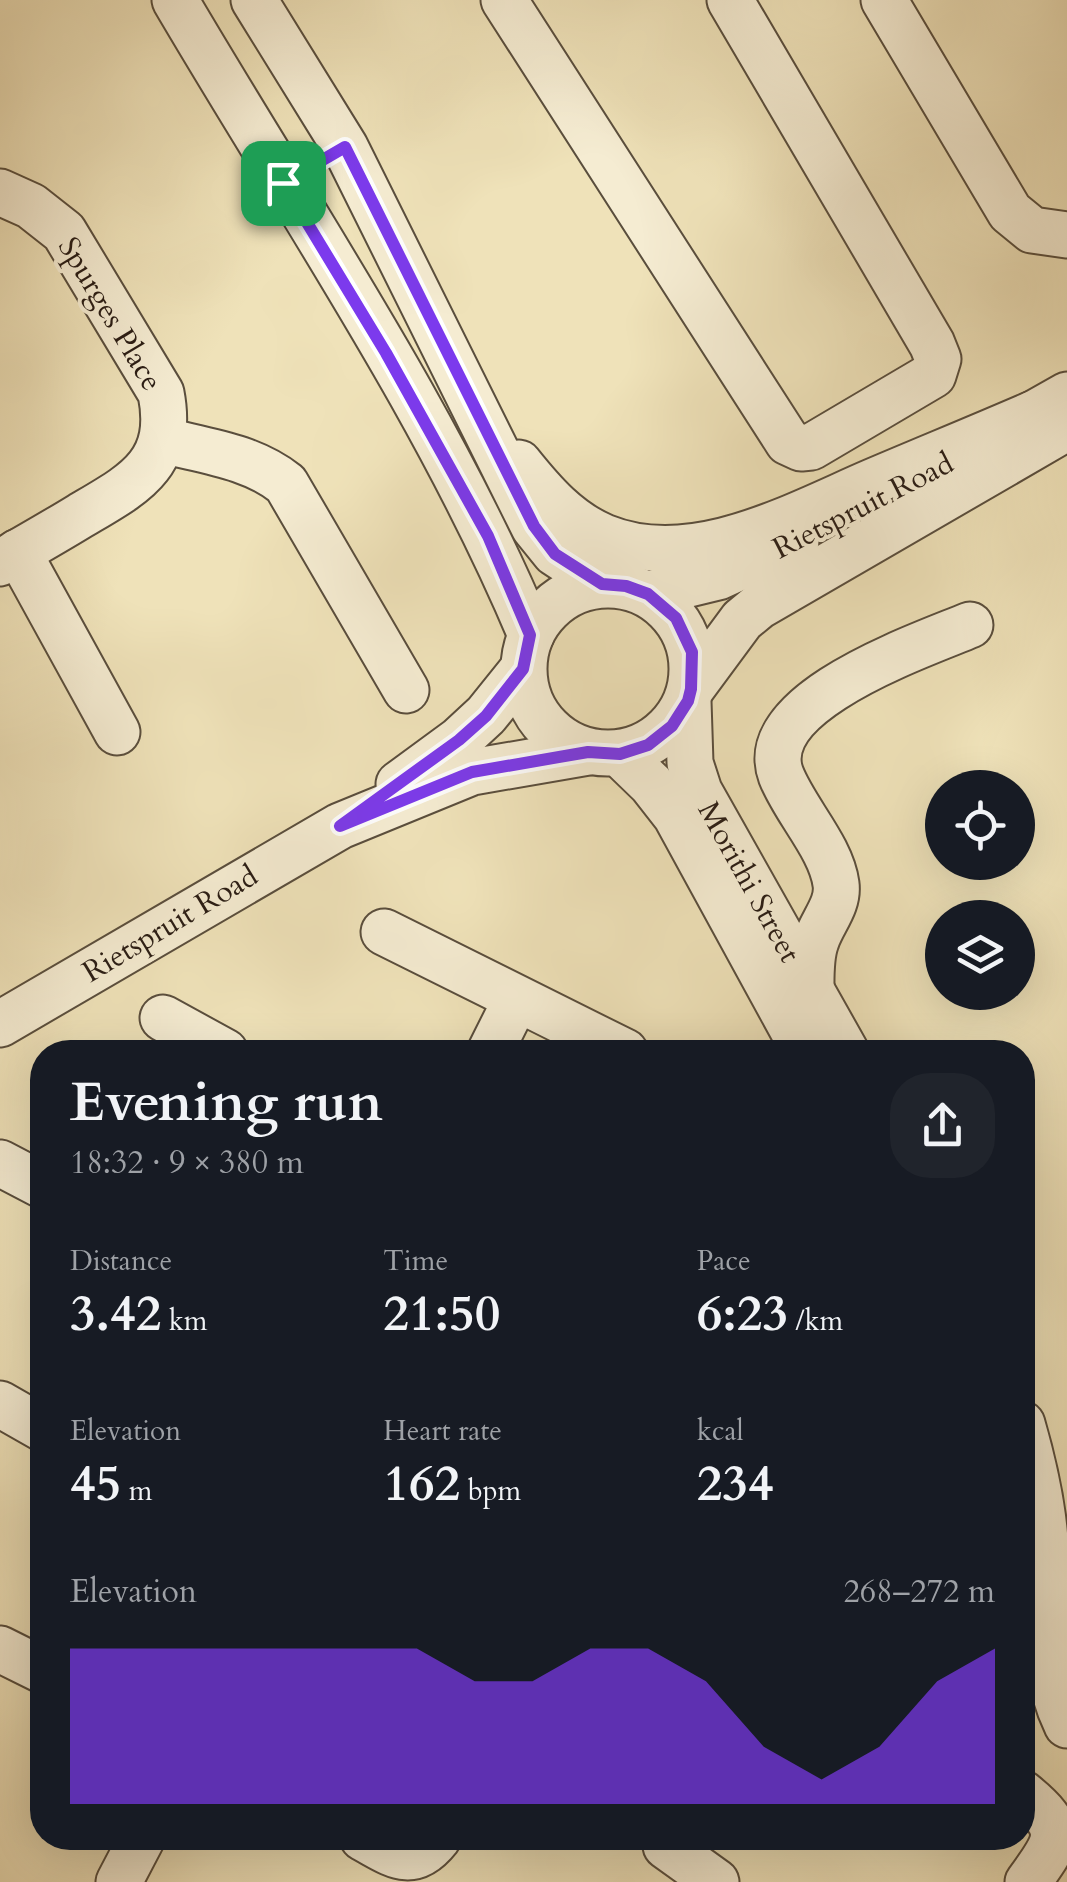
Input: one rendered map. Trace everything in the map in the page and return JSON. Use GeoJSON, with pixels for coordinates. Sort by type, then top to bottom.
{"type":"FeatureCollection","features":[{"type":"Feature","properties":{"kind":"street"},"geometry":{"type":"LineString","coordinates":[[175,0],[386,353],[488,536],[527,652],[528,696],[541,722],[562,741],[604,753],[648,745],[672,726],[689,695],[692,652],[676,618],[648,594],[626,586],[602,584],[572,592],[547,610],[527,652]]}},
{"type":"Feature","properties":{"kind":"street"},"geometry":{"type":"LineString","coordinates":[[254,0],[345,147],[534,526],[555,554],[602,584]]}},
{"type":"Feature","properties":{"kind":"street"},"geometry":{"type":"LineString","coordinates":[[504,0],[788,442],[811,448],[933,375],[938,359],[730,0]]}},
{"type":"Feature","properties":{"kind":"street"},"geometry":{"type":"LineString","coordinates":[[890,2],[1010,212],[1032,230],[1067,235]]}},
{"type":"Feature","properties":{"kind":"street"},"geometry":{"type":"LineString","coordinates":[[283,183],[345,147]]}},
{"type":"Feature","properties":{"kind":"street","name":"Spurges Place"},"geometry":{"type":"LineString","coordinates":[[0,192],[31,206],[64,232],[161,393],[165,413],[162,440]]}},
{"type":"Feature","properties":{"kind":"street"},"geometry":{"type":"LineString","coordinates":[[477,411],[539,488],[572,519],[605,537],[642,547],[724,540],[761,528],[1056,412]]}},
{"type":"Feature","properties":{"kind":"street","name":"Rietspruit Road"},"geometry":{"type":"LineString","coordinates":[[648,594],[743,567],[1056,412]]}},
{"type":"Feature","properties":{"kind":"street","name":"Rietspruit Road"},"geometry":{"type":"LineString","coordinates":[[689,695],[742,620],[759,606],[1056,412]]}},
{"type":"Feature","properties":{"kind":"street"},"geometry":{"type":"LineString","coordinates":[[117,732],[9,557],[134,484],[162,440],[268,469],[286,484],[406,690]]}},
{"type":"Feature","properties":{"kind":"street"},"geometry":{"type":"LineString","coordinates":[[811,994],[812,956],[837,888],[830,862],[796,809],[780,771],[777,758],[782,736],[795,717],[873,665],[970,625]]}},
{"type":"Feature","properties":{"kind":"street","name":"Rietspruit Road"},"geometry":{"type":"LineString","coordinates":[[0,1024],[340,826],[486,716],[527,652]]}},
{"type":"Feature","properties":{"kind":"street","name":"Morithi Street"},"geometry":{"type":"LineString","coordinates":[[689,695],[690,763],[699,791],[839,1040]]}},
{"type":"Feature","properties":{"kind":"street","name":"Rietspruit Road"},"geometry":{"type":"LineString","coordinates":[[340,826],[472,772],[604,753]]}},
{"type":"Feature","properties":{"kind":"street","name":"Morithi Street"},"geometry":{"type":"LineString","coordinates":[[604,753],[651,784],[676,816],[798,1040]]}},
{"type":"Feature","properties":{"kind":"street"},"geometry":{"type":"LineString","coordinates":[[741,870],[786,898],[835,900]]}},
{"type":"Feature","properties":{"kind":"street"},"geometry":{"type":"LineString","coordinates":[[384,932],[600,1040]]}},
{"type":"Feature","properties":{"kind":"street"},"geometry":{"type":"LineString","coordinates":[[496,1040],[516,1000]]}},
{"type":"Feature","properties":{"kind":"street"},"geometry":{"type":"LineString","coordinates":[[164,1018],[203,1040]]}},
{"type":"Feature","properties":{"kind":"street"},"geometry":{"type":"LineString","coordinates":[[0,1163],[30,1179]]}},
{"type":"Feature","properties":{"kind":"street"},"geometry":{"type":"LineString","coordinates":[[0,1404],[30,1421]]}},
{"type":"Feature","properties":{"kind":"street"},"geometry":{"type":"LineString","coordinates":[[1035,1466],[1044,1538],[1045,1648],[1053,1695],[1067,1724]]}},
{"type":"Feature","properties":{"kind":"street"},"geometry":{"type":"LineString","coordinates":[[0,1649],[30,1664]]}},
{"type":"Feature","properties":{"kind":"street"},"geometry":{"type":"LineString","coordinates":[[1035,1693],[1067,1755]]}},
{"type":"Feature","properties":{"kind":"street"},"geometry":{"type":"LineString","coordinates":[[1028,1882],[1054,1848],[1056,1835],[1042,1808],[1035,1803]]}},
{"type":"Feature","properties":{"kind":"street"},"geometry":{"type":"LineString","coordinates":[[119,1882],[136,1850]]}},
{"type":"Feature","properties":{"kind":"street"},"geometry":{"type":"LineString","coordinates":[[387,1850],[403,1858],[417,1856],[424,1850]]}},
{"type":"Feature","properties":{"kind":"street"},"geometry":{"type":"LineString","coordinates":[[672,1850],[716,1882]]}},
{"type":"Feature","properties":{"kind":"route"},"geometry":{"type":"LineString","coordinates":[[345,147],[534,526],[555,554],[602,584],[626,586],[648,594],[676,618],[692,652],[691,689],[672,726],[648,745],[620,754],[588,752],[472,772],[340,826],[486,716],[523,669],[530,635],[488,536],[386,353],[283,183],[345,147]]}}]}
